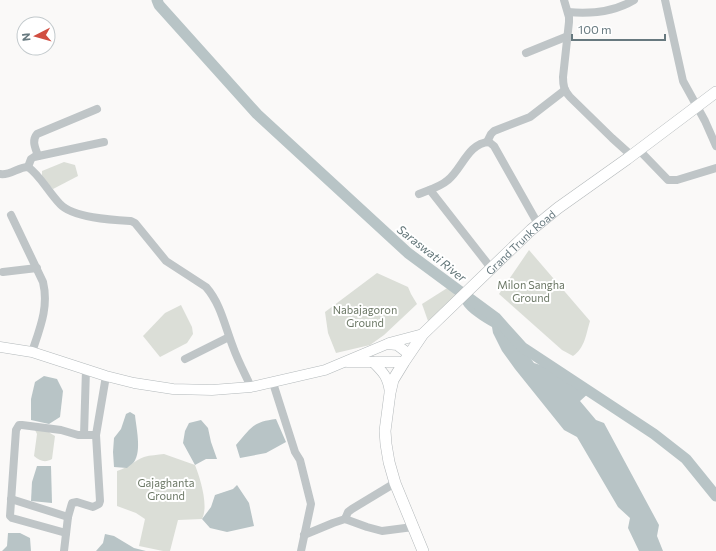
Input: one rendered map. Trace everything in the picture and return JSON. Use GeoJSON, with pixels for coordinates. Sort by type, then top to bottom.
{"type":"FeatureCollection","features":[{"type":"Feature","properties":{"kind":"highway","name":"Grand Trunk Road"},"geometry":{"type":"LineString","coordinates":[[423,551],[395,483],[389,462],[386,437],[390,393],[393,380],[406,358],[423,334],[538,224],[716,92]]}},
{"type":"Feature","properties":{"kind":"main road"},"geometry":{"type":"LineString","coordinates":[[0,347],[32,352],[106,376],[153,387],[212,390],[251,387],[325,370],[370,350],[423,334]]}},
{"type":"Feature","properties":{"kind":"main road"},"geometry":{"type":"LineString","coordinates":[[345,362],[374,362],[406,358],[397,345],[387,344]]}},
{"type":"Feature","properties":{"kind":"main road"},"geometry":{"type":"LineString","coordinates":[[374,362],[389,382],[390,393]]}},
{"type":"Feature","properties":{"kind":"street"},"geometry":{"type":"LineString","coordinates":[[564,0],[568,12],[569,22],[562,76],[565,90],[570,97],[606,133],[635,153],[668,180],[677,180],[716,168]]}},
{"type":"Feature","properties":{"kind":"street"},"geometry":{"type":"LineString","coordinates":[[568,12],[598,13],[634,0]]}},
{"type":"Feature","properties":{"kind":"street"},"geometry":{"type":"LineString","coordinates":[[665,0],[683,81],[716,146]]}},
{"type":"Feature","properties":{"kind":"street"},"geometry":{"type":"LineString","coordinates":[[526,53],[568,36]]}},
{"type":"Feature","properties":{"kind":"street"},"geometry":{"type":"LineString","coordinates":[[487,142],[494,131],[530,117],[565,90]]}},
{"type":"Feature","properties":{"kind":"street"},"geometry":{"type":"LineString","coordinates":[[38,156],[34,142],[37,134],[97,109]]}},
{"type":"Feature","properties":{"kind":"street"},"geometry":{"type":"LineString","coordinates":[[28,167],[31,159],[38,156],[104,142]]}},
{"type":"Feature","properties":{"kind":"street"},"geometry":{"type":"LineString","coordinates":[[419,194],[449,180],[470,152],[483,143],[492,143],[538,224]]}},
{"type":"Feature","properties":{"kind":"street"},"geometry":{"type":"LineString","coordinates":[[0,174],[6,175],[24,167],[28,167]]}},
{"type":"Feature","properties":{"kind":"street"},"geometry":{"type":"LineString","coordinates":[[28,167],[60,204],[67,209],[99,219],[131,221],[135,223],[166,261],[206,287],[211,292],[219,307],[229,337],[251,387]]}},
{"type":"Feature","properties":{"kind":"street"},"geometry":{"type":"LineString","coordinates":[[430,190],[491,268]]}},
{"type":"Feature","properties":{"kind":"street"},"geometry":{"type":"LineString","coordinates":[[11,215],[43,282],[46,299],[44,314],[32,352]]}},
{"type":"Feature","properties":{"kind":"street"},"geometry":{"type":"LineString","coordinates":[[3,272],[37,268]]}},
{"type":"Feature","properties":{"kind":"street"},"geometry":{"type":"LineString","coordinates":[[185,359],[229,337]]}},
{"type":"Feature","properties":{"kind":"street"},"geometry":{"type":"LineString","coordinates":[[84,435],[86,369]]}},
{"type":"Feature","properties":{"kind":"street"},"geometry":{"type":"LineString","coordinates":[[64,551],[70,506],[74,502],[93,507],[100,501],[96,435],[106,376]]}},
{"type":"Feature","properties":{"kind":"street"},"geometry":{"type":"LineString","coordinates":[[273,383],[295,452],[300,460],[311,504],[301,551]]}},
{"type":"Feature","properties":{"kind":"street"},"geometry":{"type":"LineString","coordinates":[[66,533],[5,516],[11,499],[16,430],[19,425],[61,430],[74,434],[96,435]]}},
{"type":"Feature","properties":{"kind":"street"},"geometry":{"type":"LineString","coordinates":[[345,519],[348,512],[352,509],[395,483]]}},
{"type":"Feature","properties":{"kind":"street"},"geometry":{"type":"LineString","coordinates":[[11,499],[68,517]]}},
{"type":"Feature","properties":{"kind":"street"},"geometry":{"type":"LineString","coordinates":[[304,535],[345,519],[382,531],[413,527]]}},
{"type":"Feature","properties":{"kind":"green space"},"geometry":{"type":"Polygon","coordinates":[[[64,162],[75,165],[78,176],[53,189],[42,177],[42,171],[64,162]]]}},
{"type":"Feature","properties":{"kind":"green space","name":"Milon Sangha Ground"},"geometry":{"type":"Polygon","coordinates":[[[529,250],[590,321],[583,345],[573,356],[562,350],[499,294],[529,250]]]}},
{"type":"Feature","properties":{"kind":"green space","name":"Nabajagoron Ground"},"geometry":{"type":"Polygon","coordinates":[[[377,273],[408,287],[417,304],[384,335],[370,345],[336,353],[328,333],[325,312],[377,273]]]}},
{"type":"Feature","properties":{"kind":"green space"},"geometry":{"type":"Polygon","coordinates":[[[452,285],[456,298],[428,321],[422,304],[452,285]]]}},
{"type":"Feature","properties":{"kind":"green space"},"geometry":{"type":"Polygon","coordinates":[[[181,305],[192,327],[193,334],[187,343],[160,357],[143,336],[165,313],[181,305]]]}},
{"type":"Feature","properties":{"kind":"green space"},"geometry":{"type":"Polygon","coordinates":[[[33,426],[46,427],[50,433],[55,436],[52,459],[43,461],[34,456],[37,434],[33,426]]]}},
{"type":"Feature","properties":{"kind":"green space","name":"Gajaghanta Ground"},"geometry":{"type":"Polygon","coordinates":[[[164,454],[195,465],[201,484],[205,507],[202,519],[178,520],[170,551],[139,546],[145,519],[136,513],[117,506],[117,471],[144,457],[164,454]]]}},
{"type":"Feature","properties":{"kind":"shaded area"},"geometry":{"type":"Polygon","coordinates":[[[468,297],[496,318],[534,363],[557,370],[590,392],[580,401],[596,420],[604,423],[659,525],[657,536],[663,551],[639,551],[628,528],[630,518],[618,507],[577,437],[564,430],[515,369],[502,351],[493,333],[492,327],[465,307],[462,303],[468,297]]]}},
{"type":"Feature","properties":{"kind":"shaded area"},"geometry":{"type":"Polygon","coordinates":[[[44,376],[57,379],[63,391],[60,417],[49,424],[31,420],[31,399],[35,382],[44,376]]]}},
{"type":"Feature","properties":{"kind":"shaded area"},"geometry":{"type":"Polygon","coordinates":[[[130,412],[135,415],[138,452],[134,462],[127,468],[114,467],[114,438],[121,429],[126,414],[130,412]]]}},
{"type":"Feature","properties":{"kind":"shaded area"},"geometry":{"type":"Polygon","coordinates":[[[276,419],[286,442],[266,453],[240,458],[236,445],[249,430],[257,424],[276,419]]]}},
{"type":"Feature","properties":{"kind":"shaded area"},"geometry":{"type":"Polygon","coordinates":[[[201,420],[208,428],[217,459],[206,459],[195,465],[183,443],[185,431],[189,423],[201,420]]]}},
{"type":"Feature","properties":{"kind":"shaded area"},"geometry":{"type":"Polygon","coordinates":[[[37,466],[51,466],[52,503],[31,501],[32,482],[37,466]]]}},
{"type":"Feature","properties":{"kind":"shaded area"},"geometry":{"type":"Polygon","coordinates":[[[237,485],[249,503],[254,526],[227,532],[210,528],[202,519],[211,507],[215,495],[233,489],[237,485]]]}},
{"type":"Feature","properties":{"kind":"shaded area"},"geometry":{"type":"Polygon","coordinates":[[[8,533],[20,533],[30,538],[31,551],[2,551],[7,546],[8,533]]]}},
{"type":"Feature","properties":{"kind":"shaded area"},"geometry":{"type":"Polygon","coordinates":[[[105,534],[114,536],[134,548],[146,551],[96,551],[103,543],[105,534]]]}},
{"type":"Feature","properties":{"kind":"waterway","name":"Saraswati River"},"geometry":{"type":"LineString","coordinates":[[157,0],[159,5],[257,114],[408,253],[496,318],[522,347],[654,434],[686,459],[716,496]]}}]}
